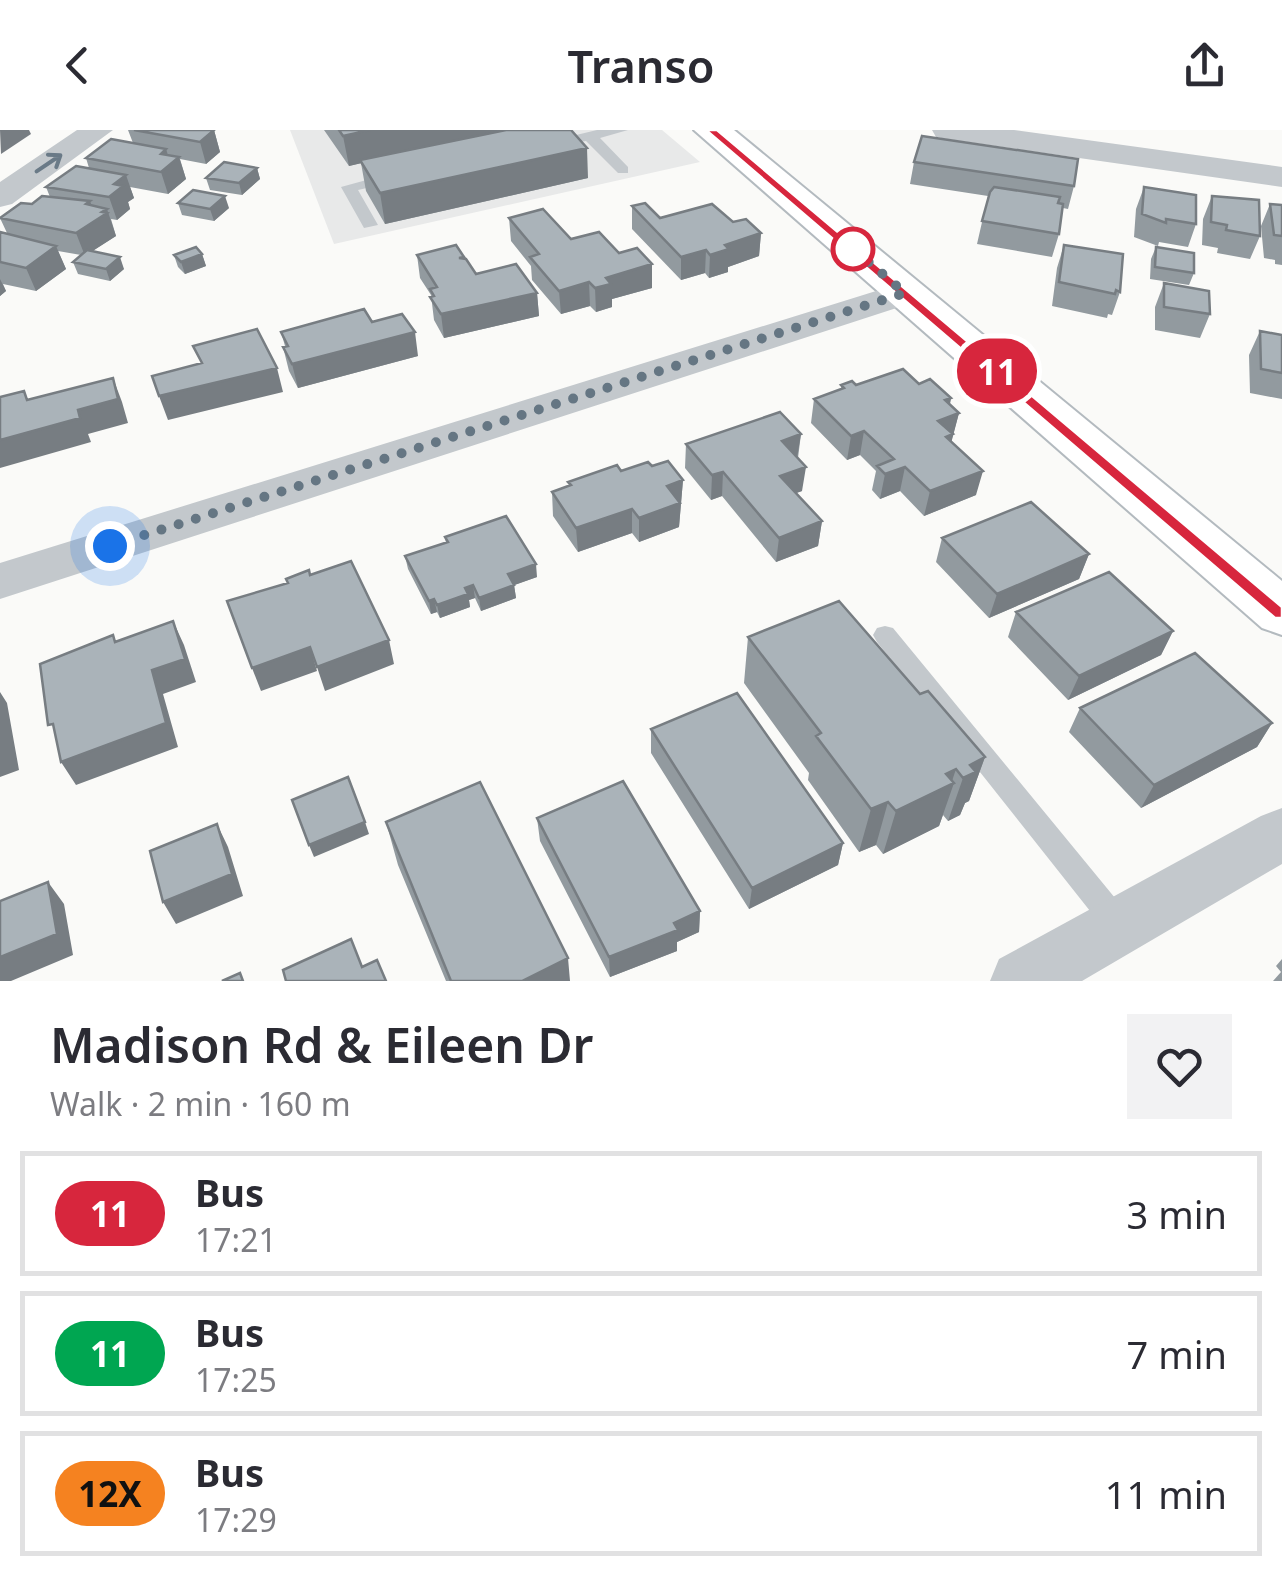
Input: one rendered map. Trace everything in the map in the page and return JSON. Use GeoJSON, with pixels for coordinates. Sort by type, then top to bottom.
{"type":"FeatureCollection","features":[{"type":"Feature","properties":{"kind":"main road"},"geometry":{"type":"LineString","coordinates":[[712,130],[762,150],[905,293],[1282,613]]}},
{"type":"Feature","properties":{"kind":"street"},"geometry":{"type":"LineString","coordinates":[[0,197],[98,130]]}},
{"type":"Feature","properties":{"kind":"street"},"geometry":{"type":"LineString","coordinates":[[947,130],[1282,177]]}},
{"type":"Feature","properties":{"kind":"street"},"geometry":{"type":"LineString","coordinates":[[0,581],[905,293]]}},
{"type":"Feature","properties":{"kind":"street"},"geometry":{"type":"LineString","coordinates":[[1022,981],[1282,834]]}},
{"type":"Feature","properties":{"kind":"lane"},"geometry":{"type":"LineString","coordinates":[[537,146],[620,130]]}},
{"type":"Feature","properties":{"kind":"lane"},"geometry":{"type":"LineString","coordinates":[[590,136],[623,170]]}},
{"type":"Feature","properties":{"kind":"lane"},"geometry":{"type":"LineString","coordinates":[[370,225],[349,187],[406,175]]}},
{"type":"Feature","properties":{"kind":"lane"},"geometry":{"type":"LineString","coordinates":[[885,635],[1120,925]]}},
{"type":"Feature","properties":{"kind":"shaded area"},"geometry":{"type":"Polygon","coordinates":[[[290,130],[662,130],[700,162],[334,244],[290,130]]]}},
{"type":"Feature","properties":{"kind":"building"},"geometry":{"type":"Polygon","coordinates":[[[134,130],[214,130],[200,142],[134,130]]]}},
{"type":"Feature","properties":{"kind":"building"},"geometry":{"type":"Polygon","coordinates":[[[339,130],[370,130],[343,136],[339,130]]]}},
{"type":"Feature","properties":{"kind":"building"},"geometry":{"type":"Polygon","coordinates":[[[506,130],[571,130],[587,148],[380,193],[360,160],[506,130]]]}},
{"type":"Feature","properties":{"kind":"building"},"geometry":{"type":"Polygon","coordinates":[[[922,136],[1078,159],[1074,186],[914,162],[922,136]]]}},
{"type":"Feature","properties":{"kind":"building"},"geometry":{"type":"Polygon","coordinates":[[[111,139],[166,149],[161,154],[179,157],[161,172],[86,158],[111,139]]]}},
{"type":"Feature","properties":{"kind":"building"},"geometry":{"type":"Polygon","coordinates":[[[224,162],[257,168],[239,183],[206,178],[224,162]]]}},
{"type":"Feature","properties":{"kind":"building"},"geometry":{"type":"Polygon","coordinates":[[[76,166],[126,175],[114,184],[123,186],[109,197],[46,187],[76,166]]]}},
{"type":"Feature","properties":{"kind":"building"},"geometry":{"type":"Polygon","coordinates":[[[994,187],[1060,197],[1058,203],[1063,204],[1059,234],[982,221],[994,187]]]}},
{"type":"Feature","properties":{"kind":"building"},"geometry":{"type":"Polygon","coordinates":[[[1144,187],[1196,195],[1196,224],[1166,219],[1166,223],[1142,214],[1144,187]]]}},
{"type":"Feature","properties":{"kind":"building"},"geometry":{"type":"Polygon","coordinates":[[[193,190],[225,196],[210,209],[178,203],[193,190]]]}},
{"type":"Feature","properties":{"kind":"building"},"geometry":{"type":"Polygon","coordinates":[[[42,196],[90,201],[86,204],[107,209],[102,212],[107,213],[76,233],[0,218],[21,203],[32,204],[42,196]]]}},
{"type":"Feature","properties":{"kind":"building"},"geometry":{"type":"Polygon","coordinates":[[[1212,196],[1259,200],[1260,236],[1226,230],[1227,225],[1211,222],[1212,196]]]}},
{"type":"Feature","properties":{"kind":"building"},"geometry":{"type":"Polygon","coordinates":[[[645,203],[660,218],[712,204],[733,222],[746,219],[761,233],[725,245],[729,249],[710,255],[706,250],[681,257],[632,206],[645,203]]]}},
{"type":"Feature","properties":{"kind":"building"},"geometry":{"type":"Polygon","coordinates":[[[1270,204],[1282,205],[1282,236],[1274,235],[1270,204]]]}},
{"type":"Feature","properties":{"kind":"building"},"geometry":{"type":"Polygon","coordinates":[[[543,209],[571,239],[599,232],[619,253],[637,248],[652,264],[606,278],[611,284],[595,288],[589,282],[559,291],[530,257],[539,254],[509,218],[543,209]]]}},
{"type":"Feature","properties":{"kind":"building"},"geometry":{"type":"Polygon","coordinates":[[[0,232],[56,246],[26,268],[0,262],[0,232]]]}},
{"type":"Feature","properties":{"kind":"building"},"geometry":{"type":"Polygon","coordinates":[[[456,245],[464,257],[459,258],[466,259],[476,274],[516,264],[537,293],[441,314],[430,297],[434,296],[430,289],[437,287],[417,255],[456,245]]]}},
{"type":"Feature","properties":{"kind":"building"},"geometry":{"type":"Polygon","coordinates":[[[1064,245],[1123,254],[1120,292],[1059,282],[1064,245]]]}},
{"type":"Feature","properties":{"kind":"building"},"geometry":{"type":"Polygon","coordinates":[[[196,247],[202,254],[181,262],[174,255],[196,247]]]}},
{"type":"Feature","properties":{"kind":"building"},"geometry":{"type":"Polygon","coordinates":[[[1156,247],[1194,253],[1194,273],[1155,267],[1156,247]]]}},
{"type":"Feature","properties":{"kind":"building"},"geometry":{"type":"Polygon","coordinates":[[[87,250],[120,257],[106,269],[73,262],[87,250]]]}},
{"type":"Feature","properties":{"kind":"building"},"geometry":{"type":"Polygon","coordinates":[[[1164,283],[1209,291],[1210,314],[1164,307],[1164,283]]]}},
{"type":"Feature","properties":{"kind":"building"},"geometry":{"type":"Polygon","coordinates":[[[364,309],[372,322],[402,314],[415,332],[292,364],[281,332],[364,309]]]}},
{"type":"Feature","properties":{"kind":"building"},"geometry":{"type":"Polygon","coordinates":[[[257,329],[277,368],[159,396],[152,376],[202,363],[193,346],[257,329]]]}},
{"type":"Feature","properties":{"kind":"building"},"geometry":{"type":"Polygon","coordinates":[[[1260,331],[1282,335],[1282,373],[1261,369],[1260,331]]]}},
{"type":"Feature","properties":{"kind":"building"},"geometry":{"type":"Polygon","coordinates":[[[903,369],[919,384],[930,379],[951,398],[945,400],[959,413],[938,421],[953,434],[946,437],[983,471],[930,491],[905,467],[885,474],[877,466],[894,459],[864,431],[851,436],[814,399],[852,381],[856,385],[903,369]]]}},
{"type":"Feature","properties":{"kind":"building"},"geometry":{"type":"Polygon","coordinates":[[[113,378],[118,399],[78,410],[80,418],[0,440],[0,397],[24,391],[27,400],[113,378]]]}},
{"type":"Feature","properties":{"kind":"building"},"geometry":{"type":"Polygon","coordinates":[[[780,412],[801,434],[782,441],[806,467],[780,476],[822,521],[779,538],[723,472],[712,475],[686,444],[780,412]]]}},
{"type":"Feature","properties":{"kind":"building"},"geometry":{"type":"Polygon","coordinates":[[[668,461],[683,480],[667,486],[680,503],[639,518],[632,509],[576,528],[552,492],[571,485],[568,482],[617,465],[621,471],[648,462],[652,466],[668,461]]]}},
{"type":"Feature","properties":{"kind":"building"},"geometry":{"type":"Polygon","coordinates":[[[1031,502],[1089,554],[997,594],[942,538],[1031,502]]]}},
{"type":"Feature","properties":{"kind":"building"},"geometry":{"type":"Polygon","coordinates":[[[506,516],[536,564],[508,574],[514,585],[479,598],[473,585],[465,588],[468,594],[437,605],[434,599],[429,601],[405,556],[506,516]]]}},
{"type":"Feature","properties":{"kind":"building"},"geometry":{"type":"Polygon","coordinates":[[[351,561],[389,640],[317,667],[310,647],[252,668],[227,601],[288,583],[286,579],[309,570],[310,575],[351,561]]]}},
{"type":"Feature","properties":{"kind":"building"},"geometry":{"type":"Polygon","coordinates":[[[1109,572],[1173,631],[1079,676],[1016,612],[1109,572]]]}},
{"type":"Feature","properties":{"kind":"building"},"geometry":{"type":"Polygon","coordinates":[[[839,601],[920,694],[928,691],[985,757],[970,765],[976,772],[963,778],[956,769],[946,774],[954,783],[896,811],[888,802],[871,809],[816,736],[821,733],[748,637],[839,601]]]}},
{"type":"Feature","properties":{"kind":"building"},"geometry":{"type":"Polygon","coordinates":[[[173,621],[185,659],[152,670],[166,723],[61,762],[53,724],[48,725],[40,664],[113,635],[115,642],[173,621]]]}},
{"type":"Feature","properties":{"kind":"building"},"geometry":{"type":"Polygon","coordinates":[[[1195,653],[1272,723],[1154,785],[1080,708],[1195,653]]]}},
{"type":"Feature","properties":{"kind":"building"},"geometry":{"type":"Polygon","coordinates":[[[737,693],[843,843],[752,888],[651,729],[737,693]]]}},
{"type":"Feature","properties":{"kind":"building"},"geometry":{"type":"Polygon","coordinates":[[[348,777],[365,822],[309,845],[292,800],[348,777]]]}},
{"type":"Feature","properties":{"kind":"building"},"geometry":{"type":"Polygon","coordinates":[[[623,781],[700,911],[674,923],[678,930],[609,957],[537,818],[623,781]]]}},
{"type":"Feature","properties":{"kind":"building"},"geometry":{"type":"Polygon","coordinates":[[[480,782],[568,958],[522,981],[451,981],[386,822],[480,782]]]}},
{"type":"Feature","properties":{"kind":"building"},"geometry":{"type":"Polygon","coordinates":[[[217,824],[232,874],[163,902],[150,851],[217,824]]]}},
{"type":"Feature","properties":{"kind":"building"},"geometry":{"type":"Polygon","coordinates":[[[48,882],[57,934],[0,957],[0,901],[48,882]]]}},
{"type":"Feature","properties":{"kind":"building"},"geometry":{"type":"Polygon","coordinates":[[[351,939],[362,967],[377,960],[386,981],[286,981],[283,970],[351,939]]]}},
{"type":"Feature","properties":{"kind":"building"},"geometry":{"type":"Polygon","coordinates":[[[240,973],[243,981],[222,981],[240,973]]]}},
{"type":"Feature","properties":{"kind":"bus line","name":"11"},"geometry":{"type":"LineString","coordinates":[[712,130],[1282,613]]}},
{"type":"Feature","properties":{"kind":"route"},"geometry":{"type":"LineString","coordinates":[[110,546],[905,293],[845,242],[853,249]]}}]}
